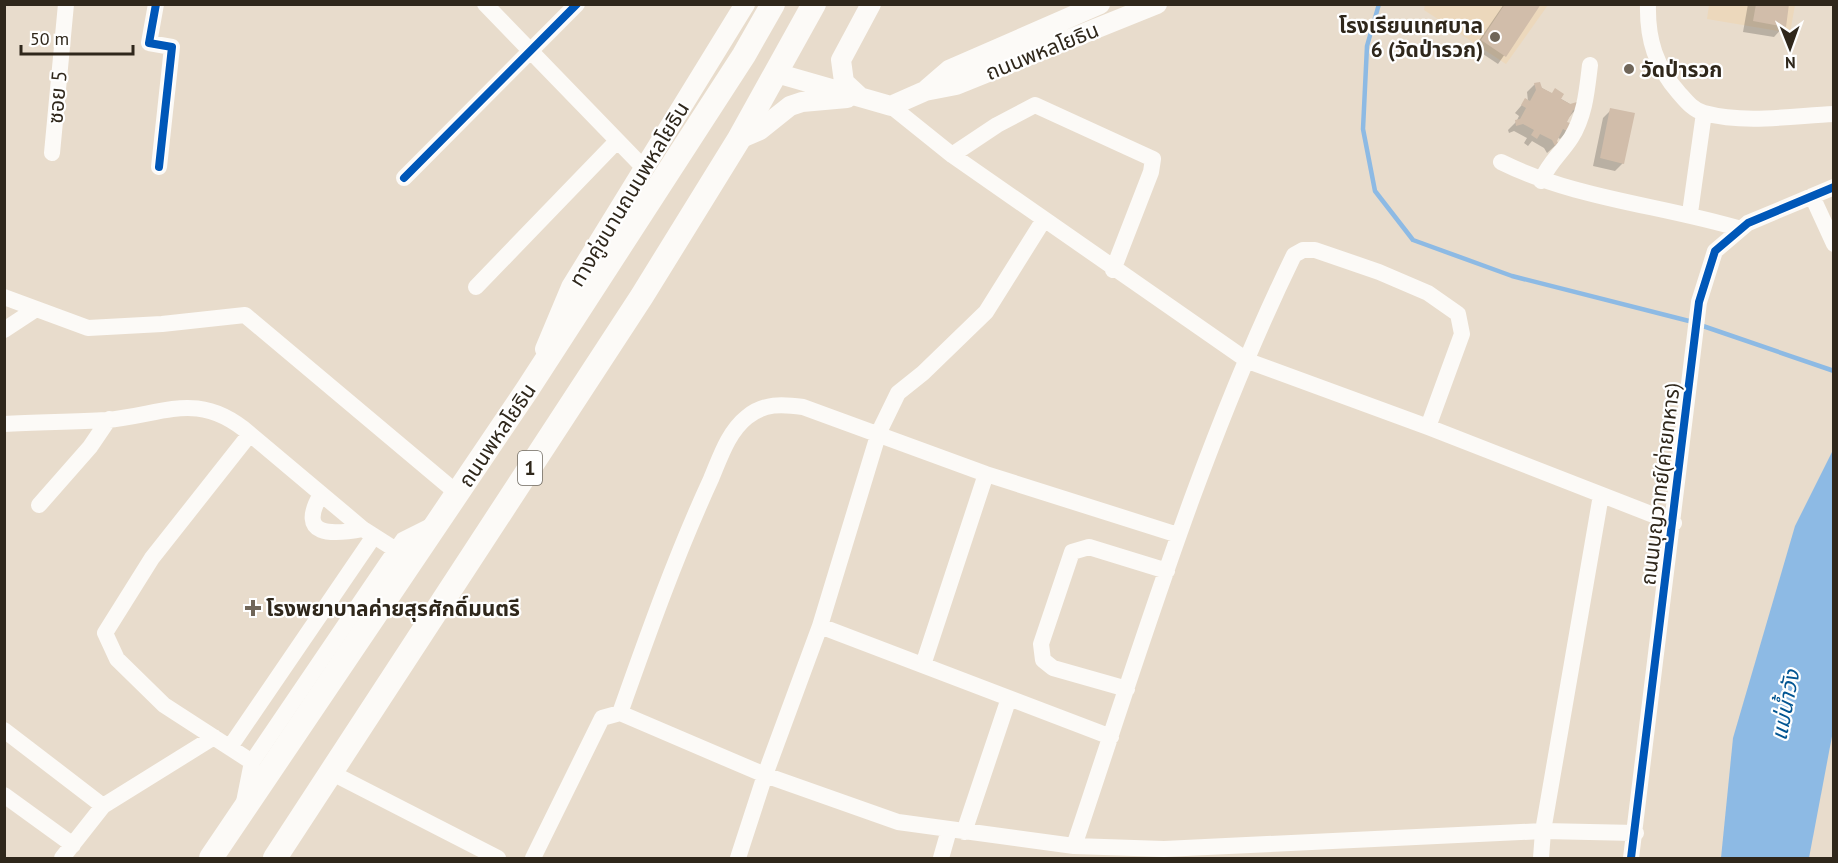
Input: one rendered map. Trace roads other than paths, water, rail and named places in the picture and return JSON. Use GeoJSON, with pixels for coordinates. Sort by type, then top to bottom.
{"type":"FeatureCollection","features":[{"type":"Feature","properties":{"kind":"highway","name":"ถนนพหลโยธิน"},"geometry":{"type":"LineString","coordinates":[[211,858],[527,390],[744,55],[773,4]]}},
{"type":"Feature","properties":{"kind":"highway","name":"1"},"geometry":{"type":"LineString","coordinates":[[275,858],[642,296],[739,139],[814,4]]}},
{"type":"Feature","properties":{"kind":"highway"},"geometry":{"type":"LineString","coordinates":[[744,55],[776,72]]}},
{"type":"Feature","properties":{"kind":"main road","name":"ทางคู่ขนานถนนพหลโยธิน"},"geometry":{"type":"LineString","coordinates":[[527,390],[571,287],[745,4]]}},
{"type":"Feature","properties":{"kind":"main road"},"geometry":{"type":"LineString","coordinates":[[859,96],[844,81],[841,60],[871,4]]}},
{"type":"Feature","properties":{"kind":"main road","name":"ถนนพหลโยธิน"},"geometry":{"type":"LineString","coordinates":[[925,91],[949,70],[1095,5]]}},
{"type":"Feature","properties":{"kind":"main road","name":"ถนนพหลโยธิน"},"geometry":{"type":"LineString","coordinates":[[891,106],[925,91],[956,85],[1154,5]]}},
{"type":"Feature","properties":{"kind":"main road"},"geometry":{"type":"LineString","coordinates":[[776,72],[891,106]]}},
{"type":"Feature","properties":{"kind":"main road"},"geometry":{"type":"LineString","coordinates":[[739,139],[760,130],[790,106],[802,102],[859,96]]}},
{"type":"Feature","properties":{"kind":"street","name":"ซอย 5"},"geometry":{"type":"LineString","coordinates":[[52,153],[66,4]]}},
{"type":"Feature","properties":{"kind":"street"},"geometry":{"type":"LineString","coordinates":[[156,4],[149,43],[172,46],[159,167]]}},
{"type":"Feature","properties":{"kind":"street"},"geometry":{"type":"LineString","coordinates":[[485,4],[529,52],[643,167]]}},
{"type":"Feature","properties":{"kind":"street"},"geometry":{"type":"LineString","coordinates":[[404,178],[577,4]]}},
{"type":"Feature","properties":{"kind":"street"},"geometry":{"type":"LineString","coordinates":[[1648,4],[1653,52],[1666,78],[1687,102],[1704,113],[1751,119],[1833,114]]}},
{"type":"Feature","properties":{"kind":"street"},"geometry":{"type":"LineString","coordinates":[[1541,181],[1551,160],[1573,135],[1583,112],[1590,65]]}},
{"type":"Feature","properties":{"kind":"street"},"geometry":{"type":"LineString","coordinates":[[952,155],[997,124],[1035,105],[1153,159],[1151,172],[1113,270]]}},
{"type":"Feature","properties":{"kind":"street"},"geometry":{"type":"LineString","coordinates":[[891,106],[952,155],[1043,221],[1248,361],[1428,427],[1674,523]]}},
{"type":"Feature","properties":{"kind":"street"},"geometry":{"type":"LineString","coordinates":[[1690,213],[1704,113]]}},
{"type":"Feature","properties":{"kind":"street"},"geometry":{"type":"LineString","coordinates":[[476,287],[617,141]]}},
{"type":"Feature","properties":{"kind":"street"},"geometry":{"type":"LineString","coordinates":[[1501,162],[1541,181],[1584,193],[1690,213],[1741,229]]}},
{"type":"Feature","properties":{"kind":"street","name":"ถนนบุญวาทย์(ค่ายทหาร)"},"geometry":{"type":"LineString","coordinates":[[1631,858],[1674,523],[1699,302],[1715,251],[1748,223],[1833,188]]}},
{"type":"Feature","properties":{"kind":"street"},"geometry":{"type":"LineString","coordinates":[[1812,196],[1833,244]]}},
{"type":"Feature","properties":{"kind":"street"},"geometry":{"type":"LineString","coordinates":[[738,858],[765,775],[820,626],[879,432],[898,393],[923,373],[986,312],[1043,221]]}},
{"type":"Feature","properties":{"kind":"street"},"geometry":{"type":"LineString","coordinates":[[1074,846],[1179,535],[1248,361],[1294,255],[1303,250],[1315,250],[1379,272],[1428,293],[1458,314],[1462,324],[1462,334],[1428,427]]}},
{"type":"Feature","properties":{"kind":"street"},"geometry":{"type":"LineString","coordinates":[[4,297],[88,327],[162,324],[246,315],[457,493]]}},
{"type":"Feature","properties":{"kind":"street"},"geometry":{"type":"LineString","coordinates":[[4,330],[36,309]]}},
{"type":"Feature","properties":{"kind":"street"},"geometry":{"type":"LineString","coordinates":[[620,713],[692,521],[732,433],[747,417],[779,403],[803,407],[879,432],[986,474],[1179,535]]}},
{"type":"Feature","properties":{"kind":"street"},"geometry":{"type":"LineString","coordinates":[[4,424],[109,419],[156,410],[195,408],[228,417],[321,494],[396,550]]}},
{"type":"Feature","properties":{"kind":"street"},"geometry":{"type":"LineString","coordinates":[[39,505],[90,447],[109,419]]}},
{"type":"Feature","properties":{"kind":"street"},"geometry":{"type":"LineString","coordinates":[[250,434],[152,558],[105,633],[117,659],[164,705],[252,762]]}},
{"type":"Feature","properties":{"kind":"street"},"geometry":{"type":"LineString","coordinates":[[923,665],[986,474]]}},
{"type":"Feature","properties":{"kind":"street"},"geometry":{"type":"LineString","coordinates":[[321,494],[311,515],[312,522],[318,528],[328,533],[369,532]]}},
{"type":"Feature","properties":{"kind":"street"},"geometry":{"type":"LineString","coordinates":[[1541,858],[1543,831],[1601,495]]}},
{"type":"Feature","properties":{"kind":"street"},"geometry":{"type":"LineString","coordinates":[[242,811],[252,762],[403,540],[434,525]]}},
{"type":"Feature","properties":{"kind":"street"},"geometry":{"type":"LineString","coordinates":[[230,747],[369,532]]}},
{"type":"Feature","properties":{"kind":"street"},"geometry":{"type":"LineString","coordinates":[[1127,689],[1053,668],[1043,660],[1041,644],[1072,552],[1089,547],[1167,571]]}},
{"type":"Feature","properties":{"kind":"street"},"geometry":{"type":"LineString","coordinates":[[820,626],[1111,736]]}},
{"type":"Feature","properties":{"kind":"street"},"geometry":{"type":"LineString","coordinates":[[941,858],[957,831],[1009,698]]}},
{"type":"Feature","properties":{"kind":"street"},"geometry":{"type":"LineString","coordinates":[[533,858],[602,718],[620,713],[765,775],[898,822],[1074,846],[1164,849],[1543,831],[1636,833]]}},
{"type":"Feature","properties":{"kind":"street"},"geometry":{"type":"LineString","coordinates":[[4,730],[103,806]]}},
{"type":"Feature","properties":{"kind":"street"},"geometry":{"type":"LineString","coordinates":[[4,795],[68,852],[103,806],[214,737]]}},
{"type":"Feature","properties":{"kind":"street"},"geometry":{"type":"LineString","coordinates":[[332,773],[498,858]]}},
{"type":"Feature","properties":{"kind":"water","name":"แม่น้ำวัง"},"geometry":{"type":"Polygon","coordinates":[[[1833,450],[1833,731],[1809,858],[1721,858],[1733,738],[1795,526],[1833,450]]]}},
{"type":"Feature","properties":{"kind":"waterway"},"geometry":{"type":"LineString","coordinates":[[1379,4],[1367,46],[1363,129],[1375,191],[1413,240],[1512,276],[1693,322]]}},
{"type":"Feature","properties":{"kind":"waterway"},"geometry":{"type":"LineString","coordinates":[[1700,325],[1834,371]]}},
{"type":"Feature","properties":{"kind":"place","name":"โรงเรียนเทศบาล 6 (วัดป่ารวก)"},"geometry":{"type":"Point","coordinates":[1495,37]}},
{"type":"Feature","properties":{"kind":"place","name":"วัดป่ารวก"},"geometry":{"type":"Point","coordinates":[1629,69]}},
{"type":"Feature","properties":{"kind":"place","name":"โรงพยาบาลค่ายสุรศักดิ์มนตรี"},"geometry":{"type":"Point","coordinates":[253,608]}}]}
